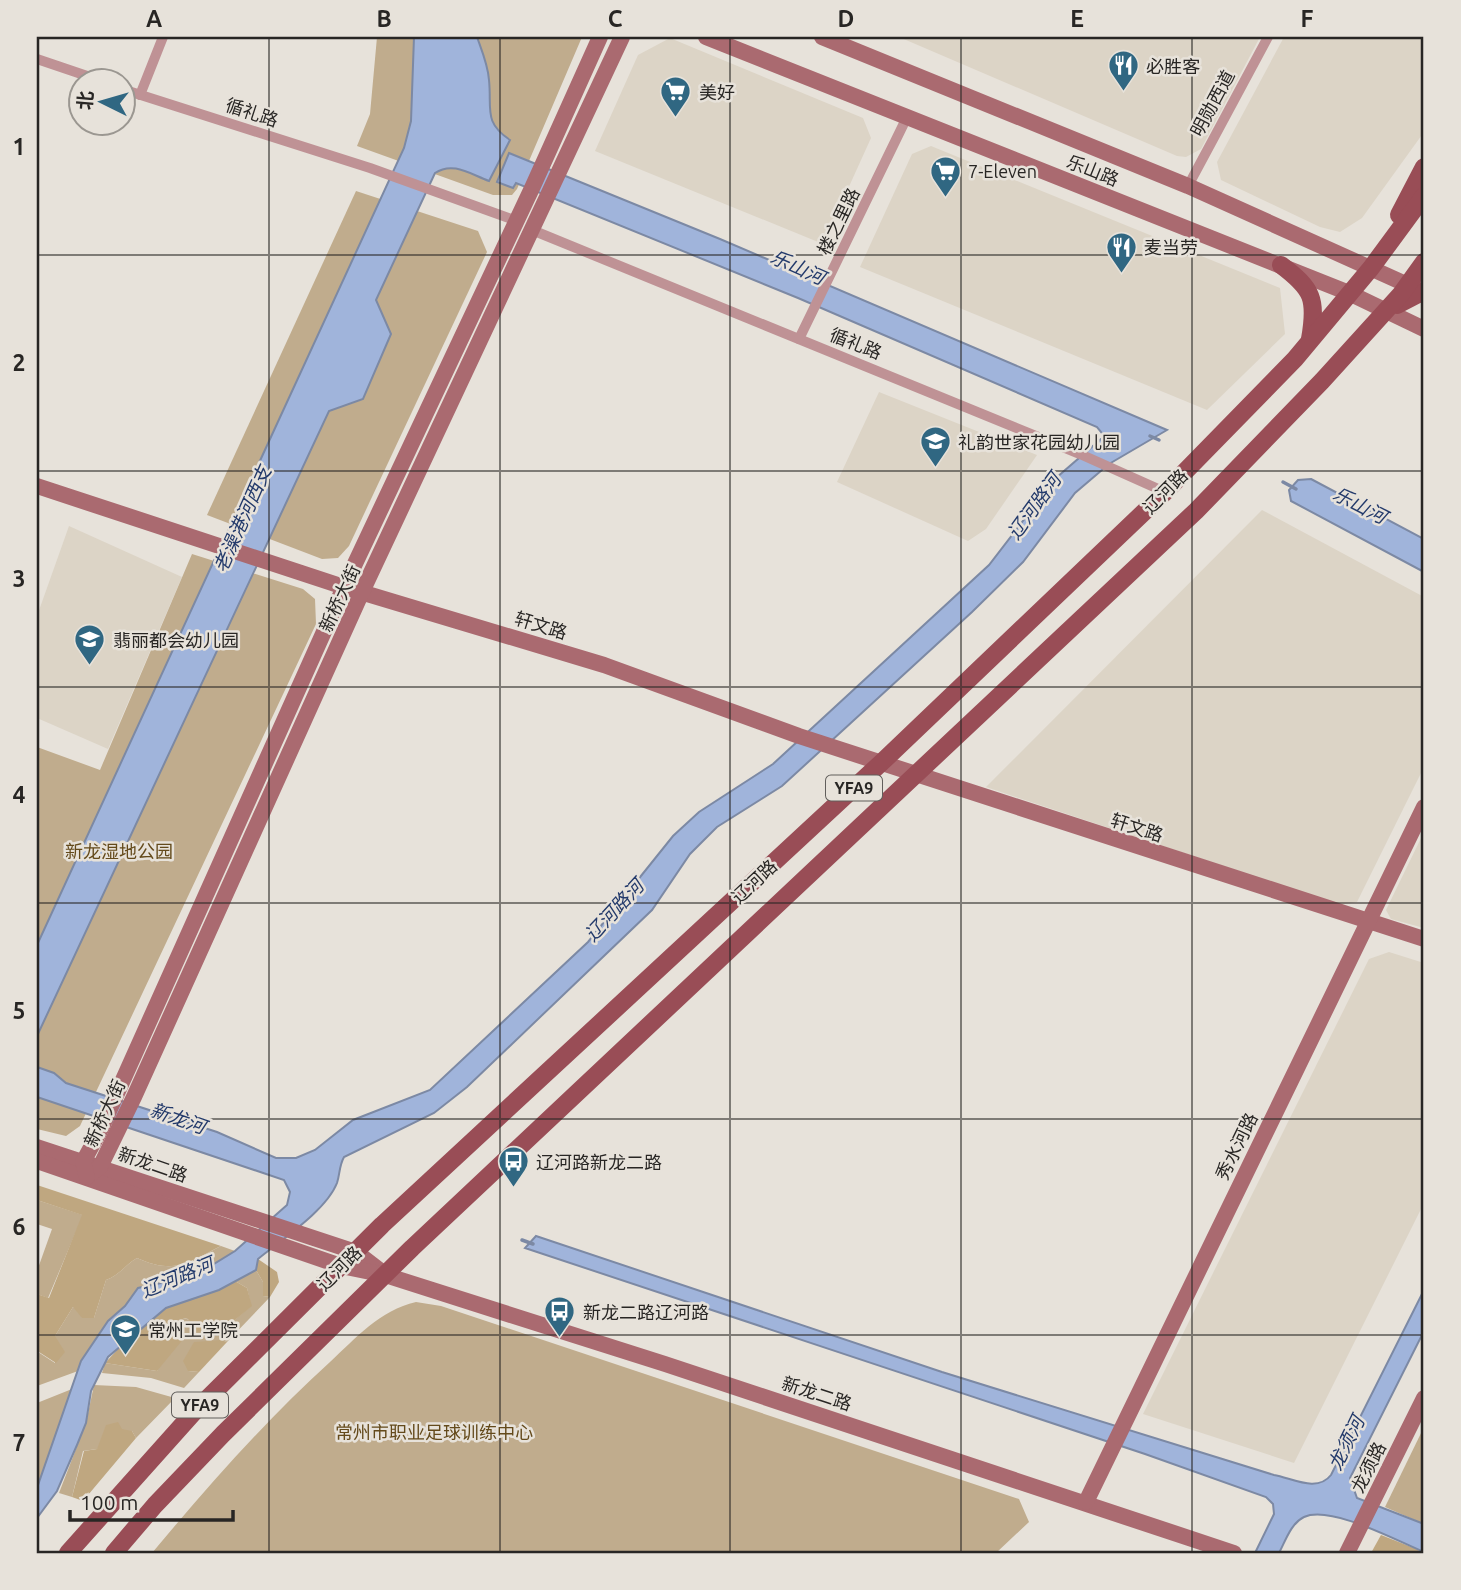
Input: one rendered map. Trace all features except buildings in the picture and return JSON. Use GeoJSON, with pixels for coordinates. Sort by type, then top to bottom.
{"type":"FeatureCollection","features":[{"type":"Feature","properties":{"kind":"main road"},"geometry":{"type":"LineString","coordinates":[[1371,268],[1424,167]]}},
{"type":"Feature","properties":{"kind":"main road","name":"辽河路"},"geometry":{"type":"LineString","coordinates":[[68,1553],[194,1412],[341,1266],[881,763],[1165,492],[1309,342],[1371,268],[1424,196]]}},
{"type":"Feature","properties":{"kind":"main road","name":"辽河路"},"geometry":{"type":"LineString","coordinates":[[114,1553],[155,1505],[223,1434],[386,1275],[1196,511],[1387,310],[1420,290],[1424,262]]}},
{"type":"Feature","properties":{"kind":"main road"},"geometry":{"type":"LineString","coordinates":[[1281,265],[1303,282],[1312,298],[1314,313],[1309,342]]}},
{"type":"Feature","properties":{"kind":"main road"},"geometry":{"type":"LineString","coordinates":[[1420,290],[1424,271]]}},
{"type":"Feature","properties":{"kind":"street"},"geometry":{"type":"LineString","coordinates":[[140,95],[163,37]]}},
{"type":"Feature","properties":{"kind":"street","name":"新桥大街"},"geometry":{"type":"LineString","coordinates":[[85,1170],[109,1131],[532,230],[549,150],[600,37]]}},
{"type":"Feature","properties":{"kind":"street","name":"新桥大街"},"geometry":{"type":"LineString","coordinates":[[126,1095],[344,587],[517,221],[566,155],[622,37]]}},
{"type":"Feature","properties":{"kind":"street","name":"乐山路"},"geometry":{"type":"LineString","coordinates":[[706,37],[1281,265],[1387,310],[1424,329]]}},
{"type":"Feature","properties":{"kind":"street","name":"乐山路"},"geometry":{"type":"LineString","coordinates":[[822,37],[1188,186],[1420,290]]}},
{"type":"Feature","properties":{"kind":"street","name":"明勋西道"},"geometry":{"type":"LineString","coordinates":[[1188,186],[1268,37]]}},
{"type":"Feature","properties":{"kind":"street"},"geometry":{"type":"LineString","coordinates":[[37,59],[66,69]]}},
{"type":"Feature","properties":{"kind":"street","name":"循礼路"},"geometry":{"type":"LineString","coordinates":[[136,94],[370,168],[517,221]]}},
{"type":"Feature","properties":{"kind":"street","name":"楼之里路"},"geometry":{"type":"LineString","coordinates":[[799,339],[907,117]]}},
{"type":"Feature","properties":{"kind":"street","name":"循礼路"},"geometry":{"type":"LineString","coordinates":[[532,230],[1080,454],[1165,492]]}},
{"type":"Feature","properties":{"kind":"street","name":"轩文路"},"geometry":{"type":"LineString","coordinates":[[37,486],[344,587],[604,664],[917,776],[1424,939]]}},
{"type":"Feature","properties":{"kind":"street","name":"秀水河路"},"geometry":{"type":"LineString","coordinates":[[1086,1502],[1118,1431],[1424,807]]}},
{"type":"Feature","properties":{"kind":"street","name":"新桥大街"},"geometry":{"type":"LineString","coordinates":[[100,1167],[109,1131]]}},
{"type":"Feature","properties":{"kind":"street","name":"新龙二路"},"geometry":{"type":"LineString","coordinates":[[37,1147],[85,1170],[253,1226]]}},
{"type":"Feature","properties":{"kind":"street","name":"新龙二路"},"geometry":{"type":"LineString","coordinates":[[37,1161],[85,1170],[100,1167],[253,1226]]}},
{"type":"Feature","properties":{"kind":"street"},"geometry":{"type":"LineString","coordinates":[[253,1226],[298,1234],[356,1252],[386,1275]]}},
{"type":"Feature","properties":{"kind":"street"},"geometry":{"type":"LineString","coordinates":[[253,1226],[288,1247],[341,1266],[386,1275]]}},
{"type":"Feature","properties":{"kind":"street","name":"新龙二路"},"geometry":{"type":"LineString","coordinates":[[386,1275],[1086,1502],[1234,1553]]}},
{"type":"Feature","properties":{"kind":"street","name":"龙须路"},"geometry":{"type":"LineString","coordinates":[[1347,1553],[1424,1398]]}},
{"type":"Feature","properties":{"kind":"shaded area"},"geometry":{"type":"Polygon","coordinates":[[[899,37],[1260,37],[1201,149],[1186,157],[1177,156],[899,37]]]}},
{"type":"Feature","properties":{"kind":"shaded area"},"geometry":{"type":"Polygon","coordinates":[[[1284,37],[1424,37],[1424,132],[1362,218],[1340,232],[1320,227],[1221,180],[1217,162],[1284,37]]]}},
{"type":"Feature","properties":{"kind":"shaded area"},"geometry":{"type":"Polygon","coordinates":[[[670,38],[863,118],[871,138],[823,244],[595,151],[638,55],[670,38]]]}},
{"type":"Feature","properties":{"kind":"shaded area"},"geometry":{"type":"Polygon","coordinates":[[[931,146],[1280,288],[1285,334],[1207,410],[860,267],[912,154],[931,146]]]}},
{"type":"Feature","properties":{"kind":"shaded area","name":"礼韵世家花园幼儿园"},"geometry":{"type":"Polygon","coordinates":[[[879,392],[1037,455],[986,529],[968,541],[837,482],[879,392]]]}},
{"type":"Feature","properties":{"kind":"shaded area"},"geometry":{"type":"Polygon","coordinates":[[[1262,510],[1424,597],[1424,767],[1357,902],[1340,905],[986,787],[1262,510]]]}},
{"type":"Feature","properties":{"kind":"shaded area","name":"翡丽都会幼儿园"},"geometry":{"type":"Polygon","coordinates":[[[69,526],[182,577],[108,749],[37,718],[37,616],[69,526]]]}},
{"type":"Feature","properties":{"kind":"shaded area"},"geometry":{"type":"Polygon","coordinates":[[[1424,832],[1424,928],[1391,919],[1386,910],[1424,832]]]}},
{"type":"Feature","properties":{"kind":"shaded area"},"geometry":{"type":"Polygon","coordinates":[[[1389,952],[1424,963],[1424,1203],[1294,1463],[1143,1414],[1369,959],[1389,952]]]}},
{"type":"Feature","properties":{"kind":"shaded area"},"geometry":{"type":"Polygon","coordinates":[[[37,1185],[221,1246],[181,1265],[161,1266],[137,1258],[106,1280],[94,1318],[82,1318],[73,1307],[55,1336],[65,1352],[56,1363],[39,1352],[37,1357],[37,1294],[49,1298],[82,1215],[37,1200],[37,1185]]]}},
{"type":"Feature","properties":{"kind":"shaded area"},"geometry":{"type":"Polygon","coordinates":[[[258,1259],[277,1272],[279,1282],[270,1297],[263,1296],[263,1282],[256,1270],[258,1259]]]}},
{"type":"Feature","properties":{"kind":"shaded area"},"geometry":{"type":"Polygon","coordinates":[[[235,1281],[247,1288],[252,1306],[224,1329],[196,1332],[188,1319],[183,1318],[185,1337],[157,1371],[105,1363],[135,1331],[166,1308],[219,1290],[235,1281]]]}},
{"type":"Feature","properties":{"kind":"shaded area"},"geometry":{"type":"Polygon","coordinates":[[[194,1342],[227,1342],[199,1372],[188,1371],[183,1361],[194,1342]]]}},
{"type":"Feature","properties":{"kind":"shaded area"},"geometry":{"type":"Polygon","coordinates":[[[118,1422],[122,1429],[132,1431],[136,1438],[83,1501],[72,1497],[84,1451],[97,1449],[106,1425],[118,1422]]]}},
{"type":"Feature","properties":{"kind":"shaded area"},"geometry":{"type":"Polygon","coordinates":[[[1381,1535],[1419,1550],[1417,1553],[1371,1553],[1381,1535]]]}},
{"type":"Feature","properties":{"kind":"green space"},"geometry":{"type":"Polygon","coordinates":[[[377,37],[582,37],[517,189],[512,195],[493,195],[357,146],[370,114],[377,37]]]}},
{"type":"Feature","properties":{"kind":"green space"},"geometry":{"type":"Polygon","coordinates":[[[356,191],[478,231],[487,252],[349,546],[338,558],[322,559],[207,515],[356,191]]]}},
{"type":"Feature","properties":{"kind":"green space","name":"新龙湿地公园"},"geometry":{"type":"Polygon","coordinates":[[[192,554],[303,589],[315,599],[316,624],[80,1126],[66,1136],[37,1129],[37,747],[100,770],[192,554]]]}},
{"type":"Feature","properties":{"kind":"green space"},"geometry":{"type":"Polygon","coordinates":[[[37,1200],[83,1215],[48,1298],[37,1294],[37,1271],[52,1229],[37,1224],[37,1200]]]}},
{"type":"Feature","properties":{"kind":"green space"},"geometry":{"type":"Polygon","coordinates":[[[221,1246],[235,1251],[196,1275],[174,1273],[161,1283],[138,1288],[125,1306],[108,1321],[78,1371],[37,1386],[38,1352],[55,1363],[55,1336],[73,1307],[94,1318],[106,1280],[137,1258],[162,1266],[181,1265],[221,1246]]]}},
{"type":"Feature","properties":{"kind":"green space"},"geometry":{"type":"Polygon","coordinates":[[[256,1270],[263,1282],[263,1296],[270,1297],[227,1342],[221,1340],[188,1371],[199,1372],[184,1388],[151,1378],[102,1373],[105,1363],[157,1371],[183,1318],[224,1329],[251,1306],[247,1288],[235,1281],[256,1270]]]}},
{"type":"Feature","properties":{"kind":"green space","name":"常州市职业足球训练中心"},"geometry":{"type":"Polygon","coordinates":[[[416,1302],[441,1306],[1019,1499],[1029,1522],[996,1553],[152,1553],[194,1503],[306,1384],[369,1326],[391,1311],[416,1302]]]}},
{"type":"Feature","properties":{"kind":"green space"},"geometry":{"type":"Polygon","coordinates":[[[94,1385],[136,1387],[175,1398],[136,1438],[132,1431],[97,1449],[83,1451],[72,1497],[59,1493],[86,1423],[94,1385]]]}},
{"type":"Feature","properties":{"kind":"green space"},"geometry":{"type":"Polygon","coordinates":[[[72,1389],[40,1484],[37,1483],[37,1403],[72,1389]]]}},
{"type":"Feature","properties":{"kind":"green space"},"geometry":{"type":"Polygon","coordinates":[[[1424,1427],[1424,1524],[1385,1507],[1424,1427]]]}},
{"type":"Feature","properties":{"kind":"water","name":"老澡港河西支"},"geometry":{"type":"Polygon","coordinates":[[[414,37],[477,37],[489,80],[492,121],[510,140],[489,181],[455,168],[435,173],[376,300],[391,334],[363,399],[329,411],[37,1036],[37,945],[404,148],[411,121],[414,37]]]}},
{"type":"Feature","properties":{"kind":"water","name":"辽河路河"},"geometry":{"type":"Polygon","coordinates":[[[509,153],[720,239],[1167,430],[1109,464],[1075,493],[1023,562],[972,612],[782,786],[717,827],[690,854],[652,910],[467,1087],[434,1113],[344,1157],[331,1194],[302,1224],[258,1259],[256,1270],[219,1290],[166,1308],[108,1357],[91,1391],[86,1423],[57,1491],[37,1518],[37,1488],[81,1361],[108,1321],[125,1306],[138,1288],[161,1283],[174,1273],[196,1275],[235,1251],[287,1205],[290,1192],[284,1180],[37,1097],[37,1067],[54,1073],[66,1083],[217,1132],[276,1158],[296,1158],[315,1150],[353,1120],[430,1090],[588,942],[673,836],[699,812],[773,764],[989,565],[1056,478],[1101,439],[1106,438],[1097,427],[798,298],[516,183],[513,188],[497,182],[509,153]]]}},
{"type":"Feature","properties":{"kind":"water"},"geometry":{"type":"Polygon","coordinates":[[[1311,479],[1424,539],[1424,572],[1291,501],[1289,490],[1298,480],[1311,479]]]}},
{"type":"Feature","properties":{"kind":"water"},"geometry":{"type":"Polygon","coordinates":[[[536,1236],[942,1372],[1274,1475],[1312,1484],[1331,1475],[1424,1290],[1424,1331],[1350,1478],[1357,1498],[1424,1524],[1424,1552],[1347,1520],[1316,1515],[1304,1517],[1295,1524],[1279,1553],[1255,1553],[1274,1514],[1273,1504],[1266,1497],[1145,1454],[525,1248],[536,1236]]]}},
{"type":"Feature","properties":{"kind":"waterway","name":"乐山河"},"geometry":{"type":"LineString","coordinates":[[1150,436],[1159,440]]}},
{"type":"Feature","properties":{"kind":"waterway","name":"乐山河"},"geometry":{"type":"LineString","coordinates":[[1283,482],[1296,489]]}},
{"type":"Feature","properties":{"kind":"waterway"},"geometry":{"type":"LineString","coordinates":[[522,1240],[533,1244]]}},
{"type":"Feature","properties":{"kind":"place","name":"必胜客"},"geometry":{"type":"Point","coordinates":[1123,93]}},
{"type":"Feature","properties":{"kind":"place","name":"美好"},"geometry":{"type":"Point","coordinates":[676,119]}},
{"type":"Feature","properties":{"kind":"place","name":"7-Eleven"},"geometry":{"type":"Point","coordinates":[945,198]}},
{"type":"Feature","properties":{"kind":"place","name":"麦当劳"},"geometry":{"type":"Point","coordinates":[1121,274]}},
{"type":"Feature","properties":{"kind":"place","name":"礼韵世家花园幼儿园"},"geometry":{"type":"Point","coordinates":[935,469]}},
{"type":"Feature","properties":{"kind":"place","name":"翡丽都会幼儿园"},"geometry":{"type":"Point","coordinates":[90,667]}},
{"type":"Feature","properties":{"kind":"place","name":"辽河路新龙二路"},"geometry":{"type":"Point","coordinates":[513,1189]}},
{"type":"Feature","properties":{"kind":"place","name":"新龙二路辽河路"},"geometry":{"type":"Point","coordinates":[560,1339]}},
{"type":"Feature","properties":{"kind":"place","name":"常州工学院"},"geometry":{"type":"Point","coordinates":[125,1357]}},
{"type":"Feature","properties":{"kind":"water label","name":"新龙河"},"geometry":{"type":"Point","coordinates":[178,1118]}},
{"type":"Feature","properties":{"kind":"water label","name":"龙须河"},"geometry":{"type":"Point","coordinates":[1346,1443]}}]}
